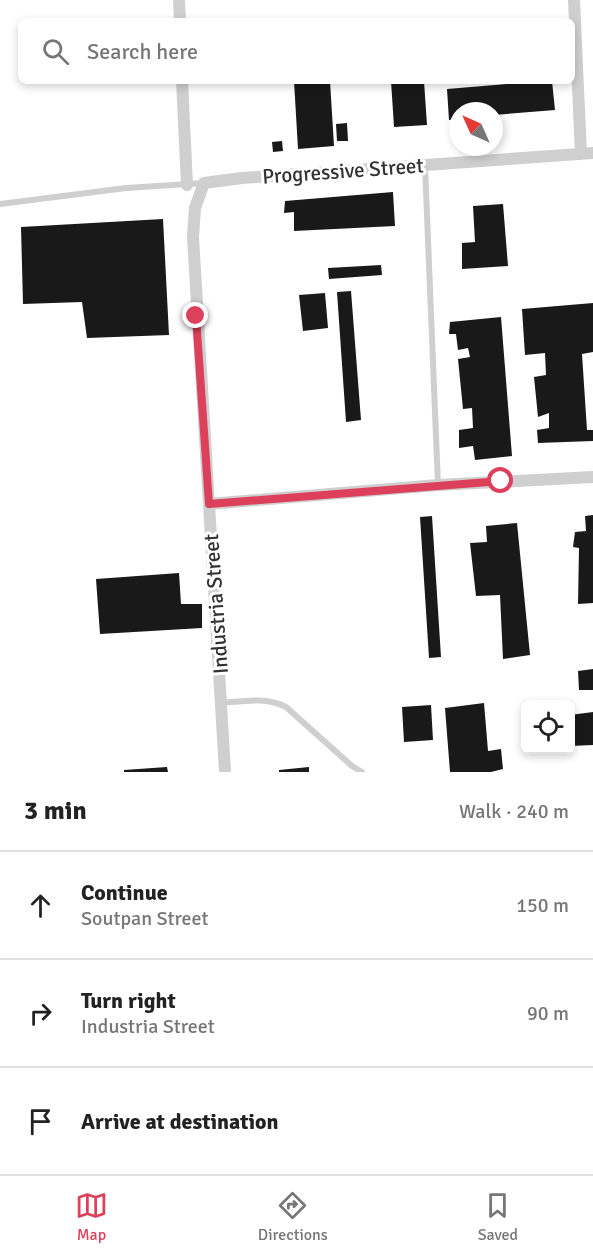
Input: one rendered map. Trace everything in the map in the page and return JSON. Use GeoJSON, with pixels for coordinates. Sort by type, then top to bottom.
{"type":"FeatureCollection","features":[{"type":"Feature","properties":{"kind":"street"},"geometry":{"type":"LineString","coordinates":[[179,0],[180,18]]}},
{"type":"Feature","properties":{"kind":"street"},"geometry":{"type":"LineString","coordinates":[[574,0],[587,153]]}},
{"type":"Feature","properties":{"kind":"street"},"geometry":{"type":"LineString","coordinates":[[182,84],[187,185]]}},
{"type":"Feature","properties":{"kind":"street","name":"Progressive Street"},"geometry":{"type":"LineString","coordinates":[[204,183],[587,153]]}},
{"type":"Feature","properties":{"kind":"street","name":"Industria Street"},"geometry":{"type":"LineString","coordinates":[[204,183],[197,198],[193,221],[225,772]]}},
{"type":"Feature","properties":{"kind":"street"},"geometry":{"type":"LineString","coordinates":[[209,504],[438,485],[593,477]]}},
{"type":"Feature","properties":{"kind":"lane"},"geometry":{"type":"LineString","coordinates":[[425,165],[438,485]]}},
{"type":"Feature","properties":{"kind":"lane"},"geometry":{"type":"LineString","coordinates":[[0,204],[126,188],[204,183]]}},
{"type":"Feature","properties":{"kind":"lane"},"geometry":{"type":"LineString","coordinates":[[222,703],[258,700],[276,702],[286,707],[352,766],[362,772]]}},
{"type":"Feature","properties":{"kind":"building"},"geometry":{"type":"Polygon","coordinates":[[[294,84],[330,84],[334,146],[298,149],[294,84]]]}},
{"type":"Feature","properties":{"kind":"building"},"geometry":{"type":"Polygon","coordinates":[[[391,84],[424,84],[427,125],[394,127],[391,84]]]}},
{"type":"Feature","properties":{"kind":"building"},"geometry":{"type":"Polygon","coordinates":[[[507,84],[552,84],[555,110],[503,114],[503,102],[449,102],[449,120],[447,89],[507,84]]]}},
{"type":"Feature","properties":{"kind":"building"},"geometry":{"type":"Polygon","coordinates":[[[347,123],[348,141],[337,141],[336,124],[347,123]]]}},
{"type":"Feature","properties":{"kind":"building"},"geometry":{"type":"Polygon","coordinates":[[[282,141],[283,151],[273,152],[272,142],[282,141]]]}},
{"type":"Feature","properties":{"kind":"building"},"geometry":{"type":"Polygon","coordinates":[[[393,192],[395,226],[294,231],[294,212],[284,213],[285,201],[393,192]]]}},
{"type":"Feature","properties":{"kind":"building"},"geometry":{"type":"Polygon","coordinates":[[[503,204],[508,266],[462,269],[462,243],[475,242],[473,206],[503,204]]]}},
{"type":"Feature","properties":{"kind":"building"},"geometry":{"type":"Polygon","coordinates":[[[163,219],[169,335],[87,338],[82,302],[23,304],[21,227],[163,219]]]}},
{"type":"Feature","properties":{"kind":"building"},"geometry":{"type":"Polygon","coordinates":[[[381,265],[382,275],[329,279],[328,268],[381,265]]]}},
{"type":"Feature","properties":{"kind":"building"},"geometry":{"type":"Polygon","coordinates":[[[351,291],[361,420],[346,422],[337,292],[351,291]]]}},
{"type":"Feature","properties":{"kind":"building"},"geometry":{"type":"Polygon","coordinates":[[[325,293],[328,328],[303,331],[299,295],[325,293]]]}},
{"type":"Feature","properties":{"kind":"building"},"geometry":{"type":"Polygon","coordinates":[[[593,303],[593,352],[582,354],[587,430],[593,430],[593,441],[538,443],[537,430],[549,428],[549,413],[538,417],[534,377],[546,375],[545,353],[525,355],[522,309],[593,303]]]}},
{"type":"Feature","properties":{"kind":"building"},"geometry":{"type":"Polygon","coordinates":[[[501,317],[512,456],[475,460],[473,446],[459,448],[459,430],[473,428],[472,408],[463,409],[458,359],[470,357],[468,348],[458,350],[456,334],[449,334],[450,322],[501,317]]]}},
{"type":"Feature","properties":{"kind":"building"},"geometry":{"type":"Polygon","coordinates":[[[593,515],[593,603],[578,604],[579,548],[573,547],[575,532],[586,531],[585,516],[593,515]]]}},
{"type":"Feature","properties":{"kind":"building"},"geometry":{"type":"Polygon","coordinates":[[[432,516],[441,657],[429,658],[420,517],[432,516]]]}},
{"type":"Feature","properties":{"kind":"building"},"geometry":{"type":"Polygon","coordinates":[[[517,523],[530,655],[503,659],[500,595],[476,596],[470,543],[487,542],[486,526],[517,523]]]}},
{"type":"Feature","properties":{"kind":"building"},"geometry":{"type":"Polygon","coordinates":[[[179,573],[181,604],[202,604],[202,628],[100,634],[96,579],[179,573]]]}},
{"type":"Feature","properties":{"kind":"building"},"geometry":{"type":"Polygon","coordinates":[[[593,669],[593,690],[579,690],[578,671],[593,669]]]}},
{"type":"Feature","properties":{"kind":"building"},"geometry":{"type":"Polygon","coordinates":[[[484,703],[488,751],[501,749],[503,769],[491,772],[450,772],[445,708],[484,703]]]}},
{"type":"Feature","properties":{"kind":"building"},"geometry":{"type":"Polygon","coordinates":[[[431,705],[433,740],[404,742],[402,707],[431,705]]]}},
{"type":"Feature","properties":{"kind":"building"},"geometry":{"type":"Polygon","coordinates":[[[593,712],[593,745],[575,746],[575,714],[593,712]]]}},
{"type":"Feature","properties":{"kind":"building"},"geometry":{"type":"Polygon","coordinates":[[[167,767],[168,772],[124,772],[124,770],[167,767]]]}},
{"type":"Feature","properties":{"kind":"building"},"geometry":{"type":"Polygon","coordinates":[[[309,767],[309,772],[279,772],[279,770],[309,767]]]}},
{"type":"Feature","properties":{"kind":"route"},"geometry":{"type":"LineString","coordinates":[[196,316],[209,504],[501,481]]}}]}
